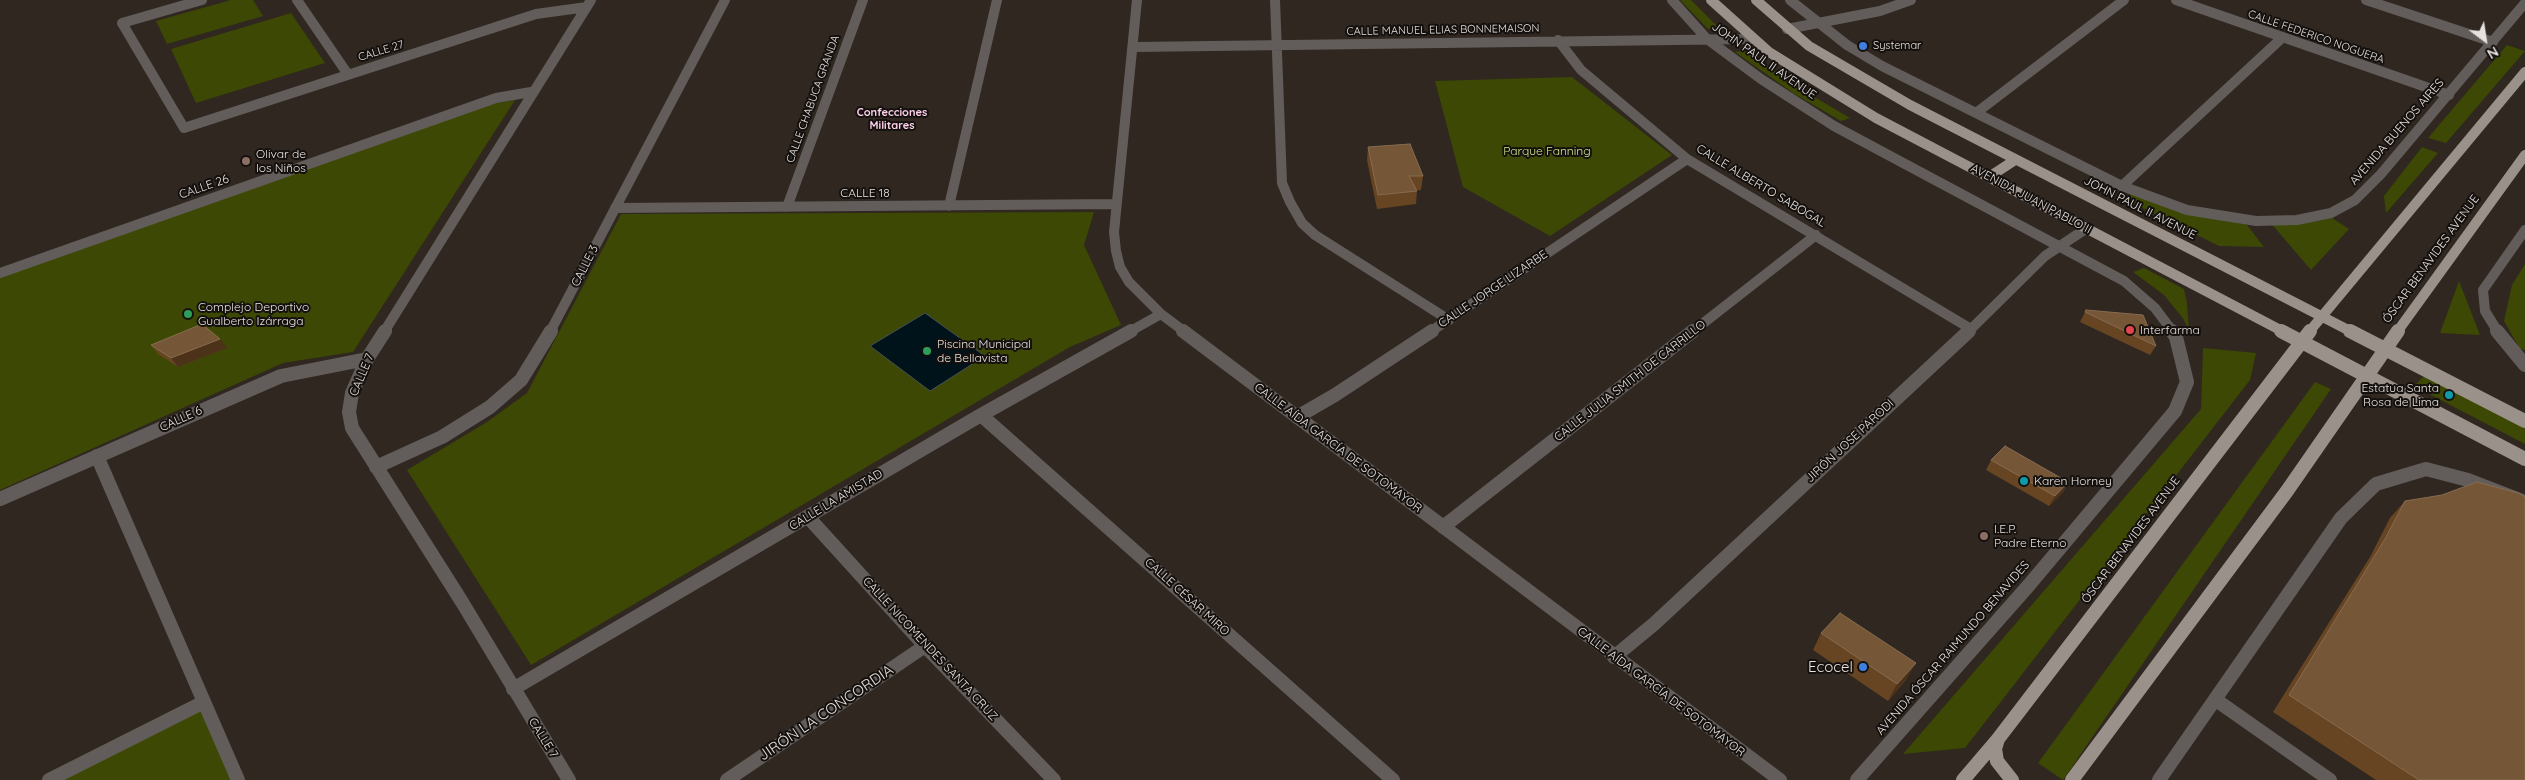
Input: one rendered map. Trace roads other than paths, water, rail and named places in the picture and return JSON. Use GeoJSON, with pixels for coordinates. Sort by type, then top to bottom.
{"type":"FeatureCollection","features":[{"type":"Feature","properties":{"kind":"main road","name":"AVENIDA JUAN PABLO II"},"geometry":{"type":"LineString","coordinates":[[1711,0],[1752,39],[1810,79],[1868,113],[2366,375]]}},
{"type":"Feature","properties":{"kind":"main road","name":"JOHN PAUL II AVENUE"},"geometry":{"type":"LineString","coordinates":[[1756,0],[1787,29],[1842,67],[2015,160],[2386,348],[2525,421]]}},
{"type":"Feature","properties":{"kind":"main road"},"geometry":{"type":"LineString","coordinates":[[2322,316],[2525,72]]}},
{"type":"Feature","properties":{"kind":"main road","name":"ÓSCAR BENAVIDES AVENUE"},"geometry":{"type":"LineString","coordinates":[[2366,375],[2525,155]]}},
{"type":"Feature","properties":{"kind":"main road"},"geometry":{"type":"LineString","coordinates":[[1989,177],[2015,160]]}},
{"type":"Feature","properties":{"kind":"main road","name":"ÓSCAR BENAVIDES AVENUE"},"geometry":{"type":"LineString","coordinates":[[1963,780],[1998,739],[2322,316]]}},
{"type":"Feature","properties":{"kind":"main road"},"geometry":{"type":"LineString","coordinates":[[2072,780],[2287,491],[2366,375],[2525,459]]}},
{"type":"Feature","properties":{"kind":"main road"},"geometry":{"type":"LineString","coordinates":[[1998,739],[1995,749],[1997,761],[2012,780]]}},
{"type":"Feature","properties":{"kind":"street","name":"CALLE 27"},"geometry":{"type":"LineString","coordinates":[[202,0],[122,23],[184,128],[536,14],[589,3]]}},
{"type":"Feature","properties":{"kind":"street"},"geometry":{"type":"LineString","coordinates":[[297,0],[314,22],[347,74]]}},
{"type":"Feature","properties":{"kind":"street","name":"CALLE 3"},"geometry":{"type":"LineString","coordinates":[[376,467],[442,437],[490,406],[521,380],[554,326],[725,0]]}},
{"type":"Feature","properties":{"kind":"street","name":"CALLE CHABUCA GRANDA"},"geometry":{"type":"LineString","coordinates":[[786,207],[863,0]]}},
{"type":"Feature","properties":{"kind":"street"},"geometry":{"type":"LineString","coordinates":[[949,206],[997,0]]}},
{"type":"Feature","properties":{"kind":"street","name":"CALLE AÍDA GARCÍA DE SOTOMAYOR"},"geometry":{"type":"LineString","coordinates":[[1137,0],[1134,47],[1115,204],[1116,252],[1120,267],[1141,296],[1161,314],[1614,657],[1780,780]]}},
{"type":"Feature","properties":{"kind":"street"},"geometry":{"type":"LineString","coordinates":[[1275,0],[1282,183],[1302,223],[1315,235],[1449,320]]}},
{"type":"Feature","properties":{"kind":"street","name":"JOHN PAUL II AVENUE"},"geometry":{"type":"LineString","coordinates":[[1672,0],[1707,39],[1761,79],[1834,126],[2124,281],[2155,308],[2176,337]]}},
{"type":"Feature","properties":{"kind":"street","name":"JOHN PAUL II AVENUE"},"geometry":{"type":"LineString","coordinates":[[1790,0],[1817,23],[1882,66],[2122,186],[2188,210],[2256,221]]}},
{"type":"Feature","properties":{"kind":"street"},"geometry":{"type":"LineString","coordinates":[[1787,29],[1880,11],[1911,0]]}},
{"type":"Feature","properties":{"kind":"street"},"geometry":{"type":"LineString","coordinates":[[1976,113],[2124,0]]}},
{"type":"Feature","properties":{"kind":"street","name":"CALLE FEDERICO NOGUERA"},"geometry":{"type":"LineString","coordinates":[[2176,0],[2449,95]]}},
{"type":"Feature","properties":{"kind":"street"},"geometry":{"type":"LineString","coordinates":[[2366,0],[2493,42]]}},
{"type":"Feature","properties":{"kind":"street","name":"CALLE 7"},"geometry":{"type":"LineString","coordinates":[[569,780],[462,602],[352,428],[348,412],[352,393],[367,359],[589,3]]}},
{"type":"Feature","properties":{"kind":"street","name":"AVENIDA BUENOS AIRES"},"geometry":{"type":"LineString","coordinates":[[2256,221],[2306,218],[2331,213],[2355,200],[2381,174],[2525,3]]}},
{"type":"Feature","properties":{"kind":"street"},"geometry":{"type":"LineString","coordinates":[[2122,186],[2283,37]]}},
{"type":"Feature","properties":{"kind":"street","name":"CALLE MANUEL ELIAS BONNEMAISON"},"geometry":{"type":"LineString","coordinates":[[1134,47],[1558,40],[1752,39]]}},
{"type":"Feature","properties":{"kind":"street","name":"CALLE ALBERTO SABOGAL"},"geometry":{"type":"LineString","coordinates":[[1558,40],[1581,70],[1687,159],[1971,329]]}},
{"type":"Feature","properties":{"kind":"street","name":"CALLE 26"},"geometry":{"type":"LineString","coordinates":[[0,273],[496,98],[532,92]]}},
{"type":"Feature","properties":{"kind":"street","name":"CALLE JORGE LIZARBE"},"geometry":{"type":"LineString","coordinates":[[1297,417],[1335,395],[1449,320],[1687,159]]}},
{"type":"Feature","properties":{"kind":"street","name":"CALLE 18"},"geometry":{"type":"LineString","coordinates":[[615,208],[1115,204]]}},
{"type":"Feature","properties":{"kind":"street","name":"JIRÓN JOSE PARODI"},"geometry":{"type":"LineString","coordinates":[[1614,657],[1661,617],[1971,329],[2058,245],[2086,228]]}},
{"type":"Feature","properties":{"kind":"street"},"geometry":{"type":"LineString","coordinates":[[2525,230],[2498,266],[2484,290],[2485,311],[2503,341],[2525,365]]}},
{"type":"Feature","properties":{"kind":"street","name":"CALLE JULIA SMITH DE CARRILLO"},"geometry":{"type":"LineString","coordinates":[[1443,527],[1816,235]]}},
{"type":"Feature","properties":{"kind":"street","name":"CALLE LA AMISTAD"},"geometry":{"type":"LineString","coordinates":[[513,689],[981,415],[1161,314]]}},
{"type":"Feature","properties":{"kind":"street","name":"AVENIDA ÓSCAR RAIMUNDO BENAVIDES"},"geometry":{"type":"LineString","coordinates":[[1857,780],[2035,577],[2175,411],[2187,382],[2176,337]]}},
{"type":"Feature","properties":{"kind":"street","name":"CALLE 6"},"geometry":{"type":"LineString","coordinates":[[0,499],[281,376],[367,359]]}},
{"type":"Feature","properties":{"kind":"street","name":"CALLE CÉSAR MIRO"},"geometry":{"type":"LineString","coordinates":[[981,415],[1393,780]]}},
{"type":"Feature","properties":{"kind":"street"},"geometry":{"type":"LineString","coordinates":[[97,456],[202,703],[238,780]]}},
{"type":"Feature","properties":{"kind":"street"},"geometry":{"type":"LineString","coordinates":[[2158,780],[2216,700],[2341,518],[2376,484],[2426,469],[2468,480],[2525,502]]}},
{"type":"Feature","properties":{"kind":"street","name":"CALLE NICOMENDES SANTA CRUZ"},"geometry":{"type":"LineString","coordinates":[[808,517],[925,646],[1054,780]]}},
{"type":"Feature","properties":{"kind":"street","name":"JIRÓN LA CONCORDIA"},"geometry":{"type":"LineString","coordinates":[[727,780],[925,646]]}},
{"type":"Feature","properties":{"kind":"street"},"geometry":{"type":"LineString","coordinates":[[2216,700],[2330,780]]}},
{"type":"Feature","properties":{"kind":"street"},"geometry":{"type":"LineString","coordinates":[[49,780],[202,703]]}},
{"type":"Feature","properties":{"kind":"place","name":"Systemar"},"geometry":{"type":"Point","coordinates":[1863,46]}},
{"type":"Feature","properties":{"kind":"place","name":"Olivar de los Niños"},"geometry":{"type":"Point","coordinates":[246,161]}},
{"type":"Feature","properties":{"kind":"place","name":"Complejo Deportivo Gualberto Izárraga"},"geometry":{"type":"Point","coordinates":[188,314]}},
{"type":"Feature","properties":{"kind":"place","name":"Interfarma"},"geometry":{"type":"Point","coordinates":[2130,330]}},
{"type":"Feature","properties":{"kind":"place","name":"Piscina Municipal de Bellavista"},"geometry":{"type":"Point","coordinates":[927,351]}},
{"type":"Feature","properties":{"kind":"place","name":"Estatua Santa Rosa de Lima"},"geometry":{"type":"Point","coordinates":[2449,395]}},
{"type":"Feature","properties":{"kind":"place","name":"Karen Horney"},"geometry":{"type":"Point","coordinates":[2024,481]}},
{"type":"Feature","properties":{"kind":"place","name":"I.E.P. Padre Eterno"},"geometry":{"type":"Point","coordinates":[1984,536]}},
{"type":"Feature","properties":{"kind":"place","name":"Ecocel"},"geometry":{"type":"Point","coordinates":[1863,667]}},
{"type":"Feature","properties":{"kind":"district","name":"Confecciones Militares"},"geometry":{"type":"Point","coordinates":[892,119]}},
{"type":"Feature","properties":{"kind":"park label","name":"Parque Fanning"},"geometry":{"type":"Point","coordinates":[1547,151]}}]}
